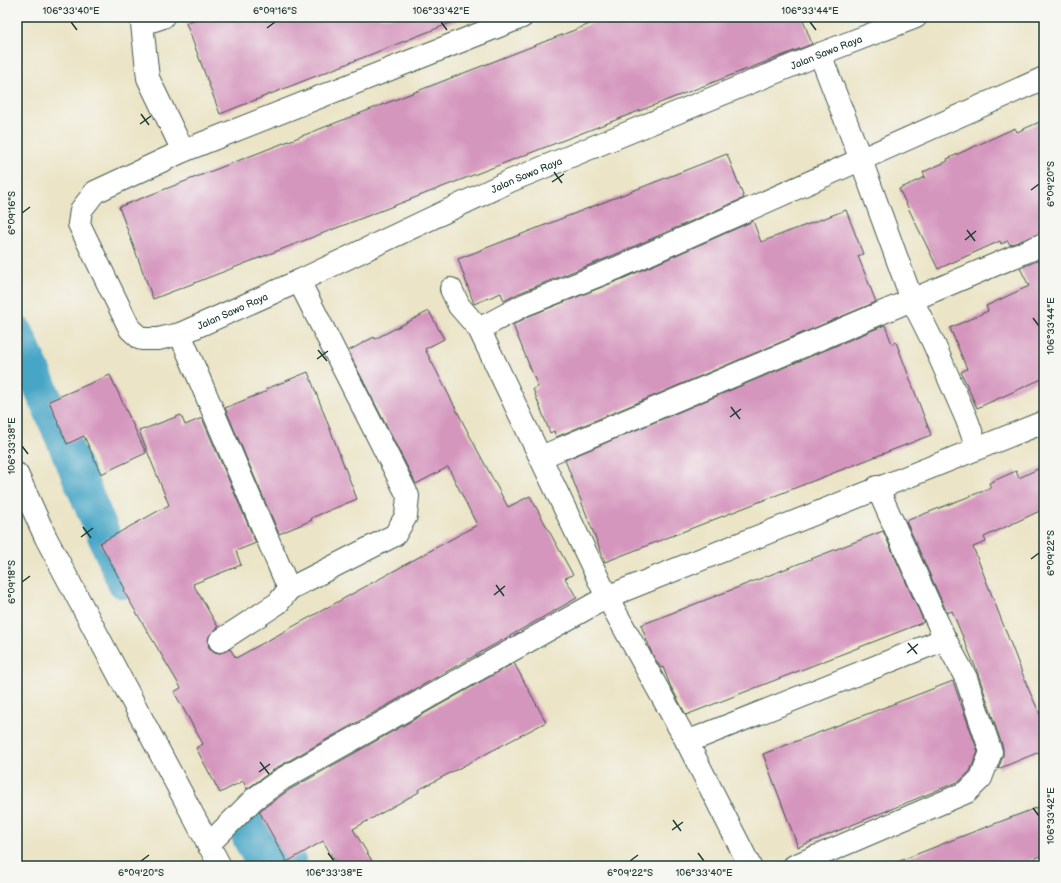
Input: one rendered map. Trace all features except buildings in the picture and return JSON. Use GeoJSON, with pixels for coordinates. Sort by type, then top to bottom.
{"type":"FeatureCollection","features":[{"type":"Feature","properties":{"kind":"street"},"geometry":{"type":"LineString","coordinates":[[163,17],[142,24],[148,78],[183,151],[522,17]]}},
{"type":"Feature","properties":{"kind":"street","name":"Jalan Sawo Raya"},"geometry":{"type":"LineString","coordinates":[[183,151],[95,192],[81,210],[79,224],[130,329],[141,339],[158,339],[180,334],[299,281],[510,181],[820,54],[916,17]]}},
{"type":"Feature","properties":{"kind":"street"},"geometry":{"type":"LineString","coordinates":[[820,54],[861,160],[912,300],[933,342],[967,420],[977,448]]}},
{"type":"Feature","properties":{"kind":"street"},"geometry":{"type":"LineString","coordinates":[[479,329],[524,305],[617,268],[1044,78]]}},
{"type":"Feature","properties":{"kind":"street"},"geometry":{"type":"LineString","coordinates":[[542,457],[1044,244]]}},
{"type":"Feature","properties":{"kind":"street"},"geometry":{"type":"LineString","coordinates":[[220,641],[278,603],[289,589],[395,535],[406,516],[408,496],[299,281]]}},
{"type":"Feature","properties":{"kind":"street"},"geometry":{"type":"LineString","coordinates":[[451,289],[459,306],[479,329],[542,457],[607,597],[686,742],[750,866]]}},
{"type":"Feature","properties":{"kind":"street"},"geometry":{"type":"LineString","coordinates":[[180,334],[289,589]]}},
{"type":"Feature","properties":{"kind":"street"},"geometry":{"type":"LineString","coordinates":[[208,845],[254,799],[282,779],[607,597],[878,487],[1044,422]]}},
{"type":"Feature","properties":{"kind":"street"},"geometry":{"type":"LineString","coordinates":[[17,474],[22,497],[46,538],[220,866]]}},
{"type":"Feature","properties":{"kind":"street"},"geometry":{"type":"LineString","coordinates":[[794,866],[967,792],[981,778],[991,752],[966,678],[945,640],[878,487]]}},
{"type":"Feature","properties":{"kind":"street"},"geometry":{"type":"LineString","coordinates":[[686,742],[945,640]]}},
{"type":"Feature","properties":{"kind":"waterway"},"geometry":{"type":"LineString","coordinates":[[17,333],[124,582]]}},
{"type":"Feature","properties":{"kind":"waterway"},"geometry":{"type":"LineString","coordinates":[[260,833],[278,866]]}}]}
